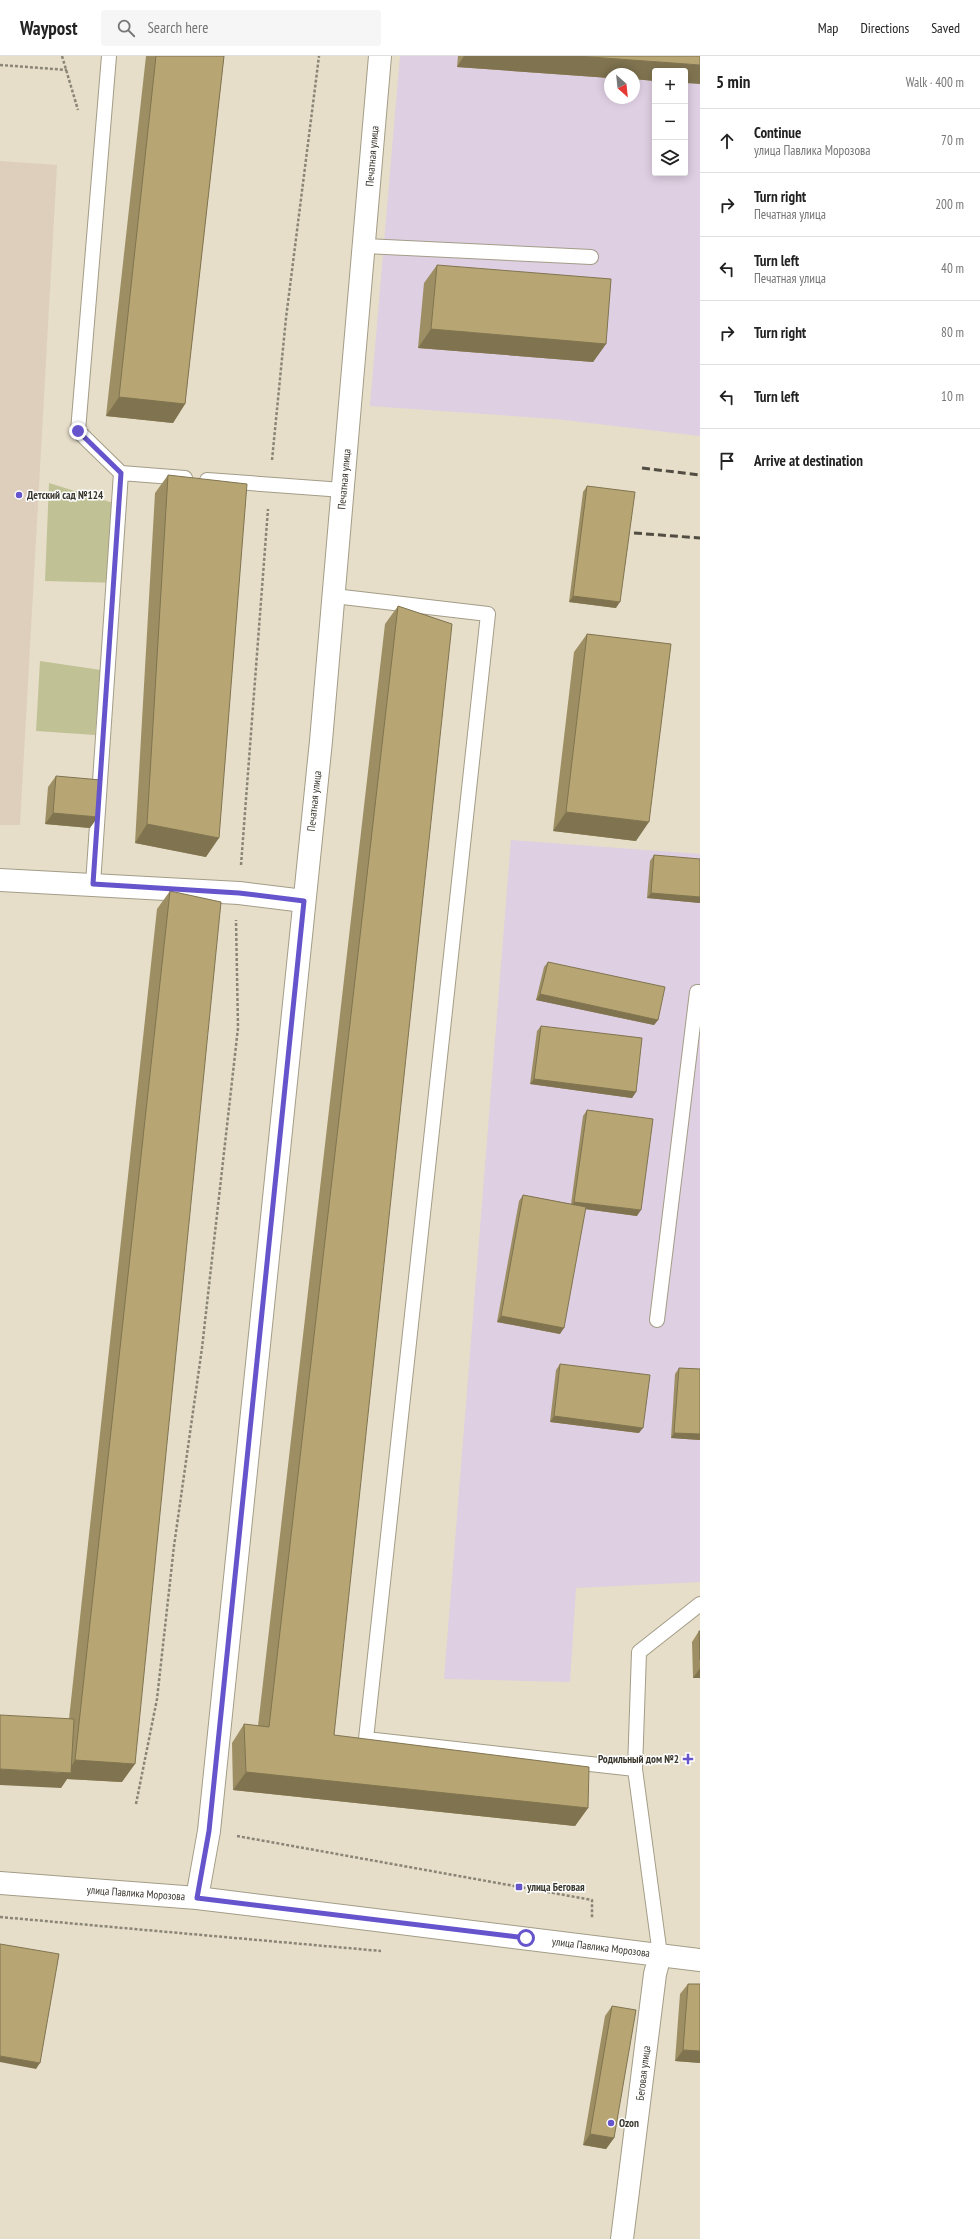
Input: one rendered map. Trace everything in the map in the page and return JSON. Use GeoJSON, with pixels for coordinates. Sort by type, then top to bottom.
{"type":"FeatureCollection","features":[{"type":"Feature","properties":{"kind":"street","name":"Печатная улица"},"geometry":{"type":"LineString","coordinates":[[197,1898],[209,1831],[304,901],[334,596],[380,56]]}},
{"type":"Feature","properties":{"kind":"street"},"geometry":{"type":"LineString","coordinates":[[0,880],[239,893],[304,901]]}},
{"type":"Feature","properties":{"kind":"street","name":"улица Павлика Морозова"},"geometry":{"type":"LineString","coordinates":[[0,1883],[197,1898],[700,1960]]}},
{"type":"Feature","properties":{"kind":"street","name":"Беговая улица"},"geometry":{"type":"LineString","coordinates":[[622,2239],[655,1974],[660,1955]]}},
{"type":"Feature","properties":{"kind":"lane"},"geometry":{"type":"LineString","coordinates":[[109,56],[78,431],[121,473],[342,490]]}},
{"type":"Feature","properties":{"kind":"lane"},"geometry":{"type":"LineString","coordinates":[[365,246],[591,257]]}},
{"type":"Feature","properties":{"kind":"lane"},"geometry":{"type":"LineString","coordinates":[[93,884],[121,473]]}},
{"type":"Feature","properties":{"kind":"lane"},"geometry":{"type":"LineString","coordinates":[[334,596],[488,614],[366,1739],[635,1769]]}},
{"type":"Feature","properties":{"kind":"lane"},"geometry":{"type":"LineString","coordinates":[[657,1320],[697,992],[700,992]]}},
{"type":"Feature","properties":{"kind":"lane"},"geometry":{"type":"LineString","coordinates":[[660,1955],[635,1769],[639,1652],[700,1604]]}},
{"type":"Feature","properties":{"kind":"path"},"geometry":{"type":"LineString","coordinates":[[0,65],[66,70]]}},
{"type":"Feature","properties":{"kind":"path"},"geometry":{"type":"LineString","coordinates":[[136,1804],[157,1699],[174,1546],[204,1324],[238,1028],[235,929]]}},
{"type":"Feature","properties":{"kind":"path"},"geometry":{"type":"LineString","coordinates":[[209,1831],[592,1900],[594,1946]]}},
{"type":"Feature","properties":{"kind":"path"},"geometry":{"type":"LineString","coordinates":[[0,1917],[382,1952]]}},
{"type":"Feature","properties":{"kind":"shaded area"},"geometry":{"type":"Polygon","coordinates":[[[400,56],[700,56],[700,436],[556,419],[370,406],[400,56]]]}},
{"type":"Feature","properties":{"kind":"shaded area","name":"Детский сад №124"},"geometry":{"type":"Polygon","coordinates":[[[0,161],[57,165],[20,825],[0,825],[0,161]]]}},
{"type":"Feature","properties":{"kind":"shaded area"},"geometry":{"type":"Polygon","coordinates":[[[511,840],[700,854],[700,1582],[576,1588],[570,1682],[444,1679],[511,840]]]}},
{"type":"Feature","properties":{"kind":"green space"},"geometry":{"type":"Polygon","coordinates":[[[49,483],[126,507],[121,583],[45,581],[49,483]]]}},
{"type":"Feature","properties":{"kind":"green space"},"geometry":{"type":"Polygon","coordinates":[[[40,661],[101,670],[95,735],[36,731],[40,661]]]}},
{"type":"Feature","properties":{"kind":"building"},"geometry":{"type":"Polygon","coordinates":[[[156,56],[224,56],[185,404],[119,397],[156,56]]]}},
{"type":"Feature","properties":{"kind":"building"},"geometry":{"type":"Polygon","coordinates":[[[577,56],[700,56],[700,65],[577,56]]]}},
{"type":"Feature","properties":{"kind":"building"},"geometry":{"type":"Polygon","coordinates":[[[437,265],[611,279],[606,344],[431,329],[437,265]]]}},
{"type":"Feature","properties":{"kind":"building"},"geometry":{"type":"Polygon","coordinates":[[[168,475],[247,484],[219,838],[147,824],[168,475]]]}},
{"type":"Feature","properties":{"kind":"building"},"geometry":{"type":"Polygon","coordinates":[[[587,486],[635,492],[620,602],[573,596],[587,486]]]}},
{"type":"Feature","properties":{"kind":"building"},"geometry":{"type":"Polygon","coordinates":[[[398,606],[452,624],[334,1735],[589,1767],[588,1808],[246,1772],[244,1724],[269,1727],[398,606]]]}},
{"type":"Feature","properties":{"kind":"building"},"geometry":{"type":"Polygon","coordinates":[[[587,634],[671,644],[649,822],[566,812],[587,634]]]}},
{"type":"Feature","properties":{"kind":"building"},"geometry":{"type":"Polygon","coordinates":[[[56,776],[101,780],[98,817],[53,813],[56,776]]]}},
{"type":"Feature","properties":{"kind":"building"},"geometry":{"type":"Polygon","coordinates":[[[654,855],[700,859],[700,897],[651,893],[654,855]]]}},
{"type":"Feature","properties":{"kind":"building"},"geometry":{"type":"Polygon","coordinates":[[[170,891],[221,902],[135,1764],[75,1760],[170,891]]]}},
{"type":"Feature","properties":{"kind":"building"},"geometry":{"type":"Polygon","coordinates":[[[548,962],[665,987],[658,1020],[540,994],[548,962]]]}},
{"type":"Feature","properties":{"kind":"building"},"geometry":{"type":"Polygon","coordinates":[[[541,1026],[642,1038],[636,1092],[534,1079],[541,1026]]]}},
{"type":"Feature","properties":{"kind":"building"},"geometry":{"type":"Polygon","coordinates":[[[587,1110],[653,1119],[641,1210],[574,1202],[587,1110]]]}},
{"type":"Feature","properties":{"kind":"building"},"geometry":{"type":"Polygon","coordinates":[[[523,1195],[586,1207],[564,1328],[501,1316],[523,1195]]]}},
{"type":"Feature","properties":{"kind":"building"},"geometry":{"type":"Polygon","coordinates":[[[560,1364],[650,1375],[643,1428],[554,1416],[560,1364]]]}},
{"type":"Feature","properties":{"kind":"building"},"geometry":{"type":"Polygon","coordinates":[[[679,1368],[700,1369],[700,1434],[674,1433],[679,1368]]]}},
{"type":"Feature","properties":{"kind":"building"},"geometry":{"type":"Polygon","coordinates":[[[699,1631],[700,1631],[700,1660],[699,1631]]]}},
{"type":"Feature","properties":{"kind":"building"},"geometry":{"type":"Polygon","coordinates":[[[0,1715],[74,1719],[71,1773],[0,1769],[0,1715]]]}},
{"type":"Feature","properties":{"kind":"building"},"geometry":{"type":"Polygon","coordinates":[[[0,1944],[59,1954],[40,2063],[0,2056],[0,1944]]]}},
{"type":"Feature","properties":{"kind":"building"},"geometry":{"type":"Polygon","coordinates":[[[688,1984],[700,1984],[700,2051],[683,2050],[688,1984]]]}},
{"type":"Feature","properties":{"kind":"building"},"geometry":{"type":"Polygon","coordinates":[[[612,2006],[636,2010],[614,2138],[590,2134],[612,2006]]]}},
{"type":"Feature","properties":{"kind":"railway"},"geometry":{"type":"LineString","coordinates":[[642,468],[700,475]]}},
{"type":"Feature","properties":{"kind":"railway"},"geometry":{"type":"LineString","coordinates":[[634,533],[700,538]]}},
{"type":"Feature","properties":{"kind":"place","name":"Детский сад №124"},"geometry":{"type":"Point","coordinates":[19,495]}},
{"type":"Feature","properties":{"kind":"place","name":"Родильный дом №2"},"geometry":{"type":"Point","coordinates":[688,1759]}},
{"type":"Feature","properties":{"kind":"place","name":"улица Беговая"},"geometry":{"type":"Point","coordinates":[519,1887]}},
{"type":"Feature","properties":{"kind":"place","name":"Ozon"},"geometry":{"type":"Point","coordinates":[611,2123]}},
{"type":"Feature","properties":{"kind":"route"},"geometry":{"type":"LineString","coordinates":[[78,431],[121,473],[93,884],[239,893],[304,901],[209,1831],[197,1898],[526,1938]]}}]}
